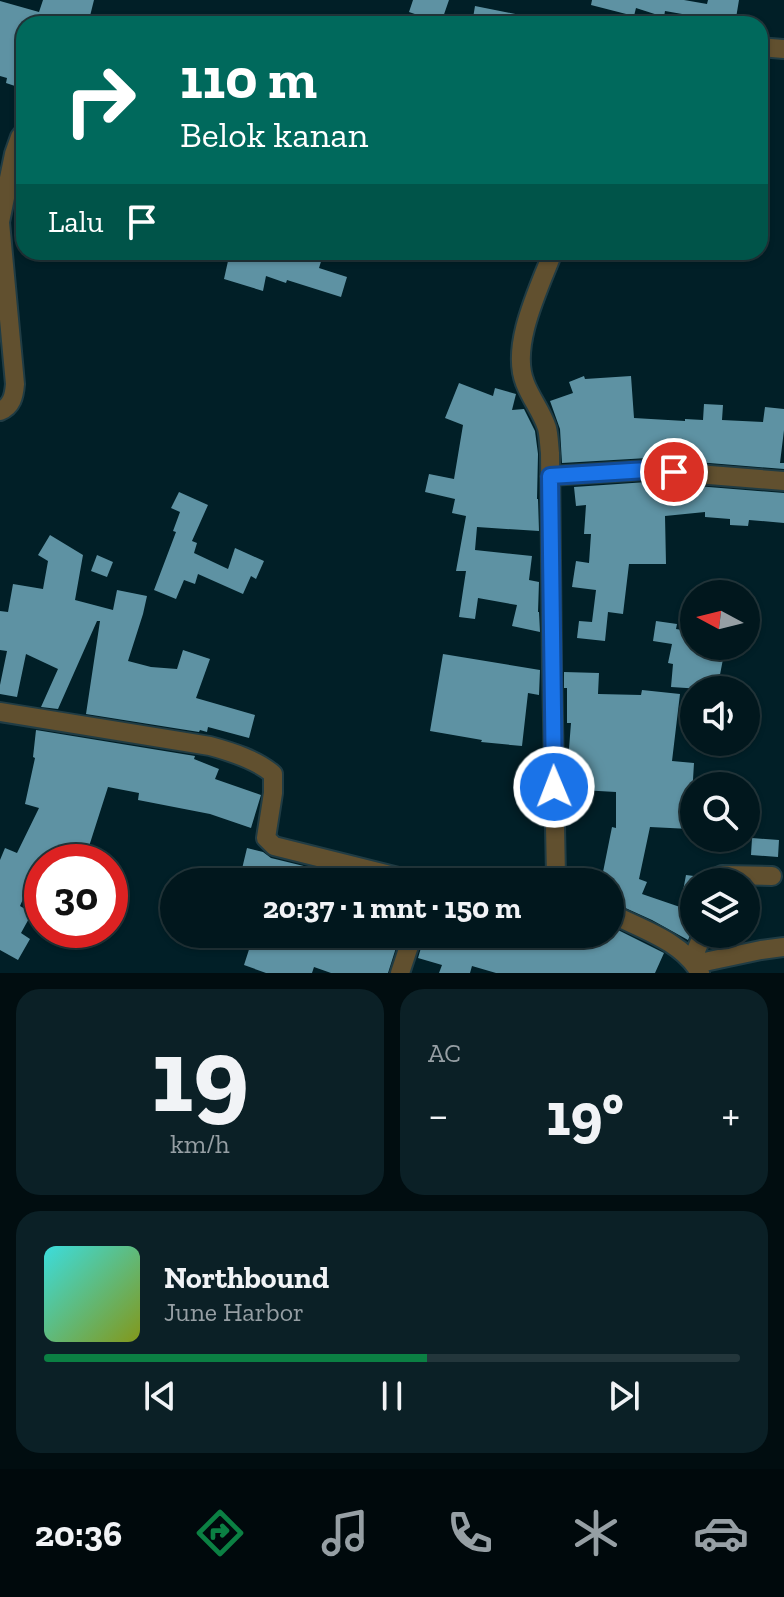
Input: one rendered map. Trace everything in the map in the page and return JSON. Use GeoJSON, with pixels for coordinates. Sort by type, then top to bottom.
{"type":"FeatureCollection","features":[{"type":"Feature","properties":{"kind":"street"},"geometry":{"type":"LineString","coordinates":[[0,411],[9,405],[15,384],[0,222],[16,148]]}},
{"type":"Feature","properties":{"kind":"street"},"geometry":{"type":"LineString","coordinates":[[550,260],[533,306],[520,358],[525,383],[547,429],[550,453],[556,868]]}},
{"type":"Feature","properties":{"kind":"street"},"geometry":{"type":"LineString","coordinates":[[550,476],[647,470],[784,481]]}},
{"type":"Feature","properties":{"kind":"street"},"geometry":{"type":"LineString","coordinates":[[0,712],[226,750],[265,767],[273,774],[266,838],[274,846],[362,868]]}},
{"type":"Feature","properties":{"kind":"street"},"geometry":{"type":"LineString","coordinates":[[760,876],[772,876]]}},
{"type":"Feature","properties":{"kind":"street"},"geometry":{"type":"LineString","coordinates":[[624,920],[670,943],[696,966],[784,947]]}},
{"type":"Feature","properties":{"kind":"street"},"geometry":{"type":"LineString","coordinates":[[400,973],[408,948]]}},
{"type":"Feature","properties":{"kind":"building"},"geometry":{"type":"Polygon","coordinates":[[[43,0],[94,0],[90,16],[16,16],[16,86],[6,83],[7,78],[0,76],[0,1],[39,12],[43,0]]]}},
{"type":"Feature","properties":{"kind":"building"},"geometry":{"type":"Polygon","coordinates":[[[413,0],[449,0],[443,16],[421,16],[409,12],[413,0]]]}},
{"type":"Feature","properties":{"kind":"building"},"geometry":{"type":"Polygon","coordinates":[[[592,0],[684,0],[707,4],[708,0],[739,0],[736,16],[694,16],[665,11],[664,16],[661,16],[636,8],[634,16],[591,5],[592,0]]]}},
{"type":"Feature","properties":{"kind":"building"},"geometry":{"type":"Polygon","coordinates":[[[475,6],[525,16],[473,16],[475,6]]]}},
{"type":"Feature","properties":{"kind":"building"},"geometry":{"type":"Polygon","coordinates":[[[228,260],[322,260],[319,268],[347,277],[341,297],[266,276],[263,291],[224,279],[228,260]]]}},
{"type":"Feature","properties":{"kind":"building"},"geometry":{"type":"Polygon","coordinates":[[[584,376],[585,379],[631,376],[634,418],[703,420],[704,404],[723,405],[722,420],[763,422],[765,407],[784,409],[780,463],[784,463],[784,469],[648,458],[562,463],[560,429],[550,401],[573,393],[569,382],[584,376]]]}},
{"type":"Feature","properties":{"kind":"building"},"geometry":{"type":"Polygon","coordinates":[[[459,383],[493,396],[495,388],[516,394],[512,410],[524,409],[535,431],[539,531],[477,527],[475,550],[532,556],[529,580],[539,582],[540,632],[512,626],[517,605],[478,598],[475,619],[459,617],[466,571],[456,571],[466,516],[452,513],[455,499],[425,492],[429,474],[454,479],[463,425],[445,418],[459,383]]]}},
{"type":"Feature","properties":{"kind":"building"},"geometry":{"type":"Polygon","coordinates":[[[647,482],[784,493],[784,523],[749,520],[748,526],[730,525],[730,519],[705,517],[705,512],[665,516],[666,564],[629,564],[623,614],[608,612],[605,641],[577,638],[579,621],[592,622],[596,590],[572,587],[576,561],[589,563],[591,534],[584,534],[586,505],[576,506],[574,487],[647,482]]]}},
{"type":"Feature","properties":{"kind":"building"},"geometry":{"type":"Polygon","coordinates":[[[179,492],[208,505],[192,541],[197,543],[194,553],[228,569],[235,548],[264,561],[256,579],[251,576],[243,594],[198,574],[195,584],[184,580],[176,599],[154,590],[176,532],[173,531],[180,512],[171,508],[179,492]]]}},
{"type":"Feature","properties":{"kind":"building"},"geometry":{"type":"Polygon","coordinates":[[[50,535],[83,555],[75,600],[113,610],[117,590],[147,596],[128,661],[177,669],[183,650],[210,659],[196,698],[255,715],[249,738],[208,727],[207,732],[199,732],[86,714],[100,621],[97,621],[58,709],[41,707],[58,669],[26,654],[17,697],[0,694],[7,651],[0,650],[0,611],[8,612],[13,584],[43,589],[48,561],[38,555],[50,535]]]}},
{"type":"Feature","properties":{"kind":"building"},"geometry":{"type":"Polygon","coordinates":[[[97,555],[113,562],[107,577],[91,571],[97,555]]]}},
{"type":"Feature","properties":{"kind":"building"},"geometry":{"type":"Polygon","coordinates":[[[656,621],[677,624],[676,629],[680,630],[680,660],[723,660],[720,676],[680,676],[680,688],[671,687],[673,664],[668,663],[672,644],[653,641],[656,621]]]}},
{"type":"Feature","properties":{"kind":"building"},"geometry":{"type":"Polygon","coordinates":[[[443,654],[540,670],[539,695],[528,693],[522,746],[481,742],[430,731],[443,654]]]}},
{"type":"Feature","properties":{"kind":"building"},"geometry":{"type":"Polygon","coordinates":[[[564,672],[599,673],[598,694],[641,695],[642,690],[680,694],[672,761],[694,763],[693,772],[680,772],[680,828],[650,827],[639,879],[647,882],[642,894],[680,907],[680,936],[624,907],[624,868],[604,868],[612,827],[616,828],[616,792],[581,790],[582,775],[567,774],[571,723],[567,723],[567,688],[564,688],[564,672]]]}},
{"type":"Feature","properties":{"kind":"building"},"geometry":{"type":"Polygon","coordinates":[[[36,730],[195,756],[194,759],[219,769],[215,779],[261,795],[251,828],[210,814],[138,800],[139,793],[108,787],[90,844],[24,844],[24,897],[20,906],[24,908],[21,933],[24,935],[25,948],[18,960],[0,950],[0,860],[5,848],[17,853],[39,808],[25,804],[36,730]]]}},
{"type":"Feature","properties":{"kind":"building"},"geometry":{"type":"Polygon","coordinates":[[[760,839],[779,840],[778,857],[751,855],[751,852],[760,852],[760,839]]]}},
{"type":"Feature","properties":{"kind":"building"},"geometry":{"type":"Polygon","coordinates":[[[247,848],[263,852],[271,858],[312,868],[242,868],[247,848]]]}},
{"type":"Feature","properties":{"kind":"building"},"geometry":{"type":"Polygon","coordinates":[[[624,933],[664,953],[655,973],[496,973],[472,966],[470,973],[439,973],[442,965],[418,958],[421,948],[624,948],[624,933]]]}},
{"type":"Feature","properties":{"kind":"building"},"geometry":{"type":"Polygon","coordinates":[[[249,948],[396,948],[388,973],[331,973],[314,967],[312,973],[266,973],[244,965],[249,948]]]}},
{"type":"Feature","properties":{"kind":"route"},"geometry":{"type":"LineString","coordinates":[[554,787],[550,476],[647,470],[674,472]]}}]}
